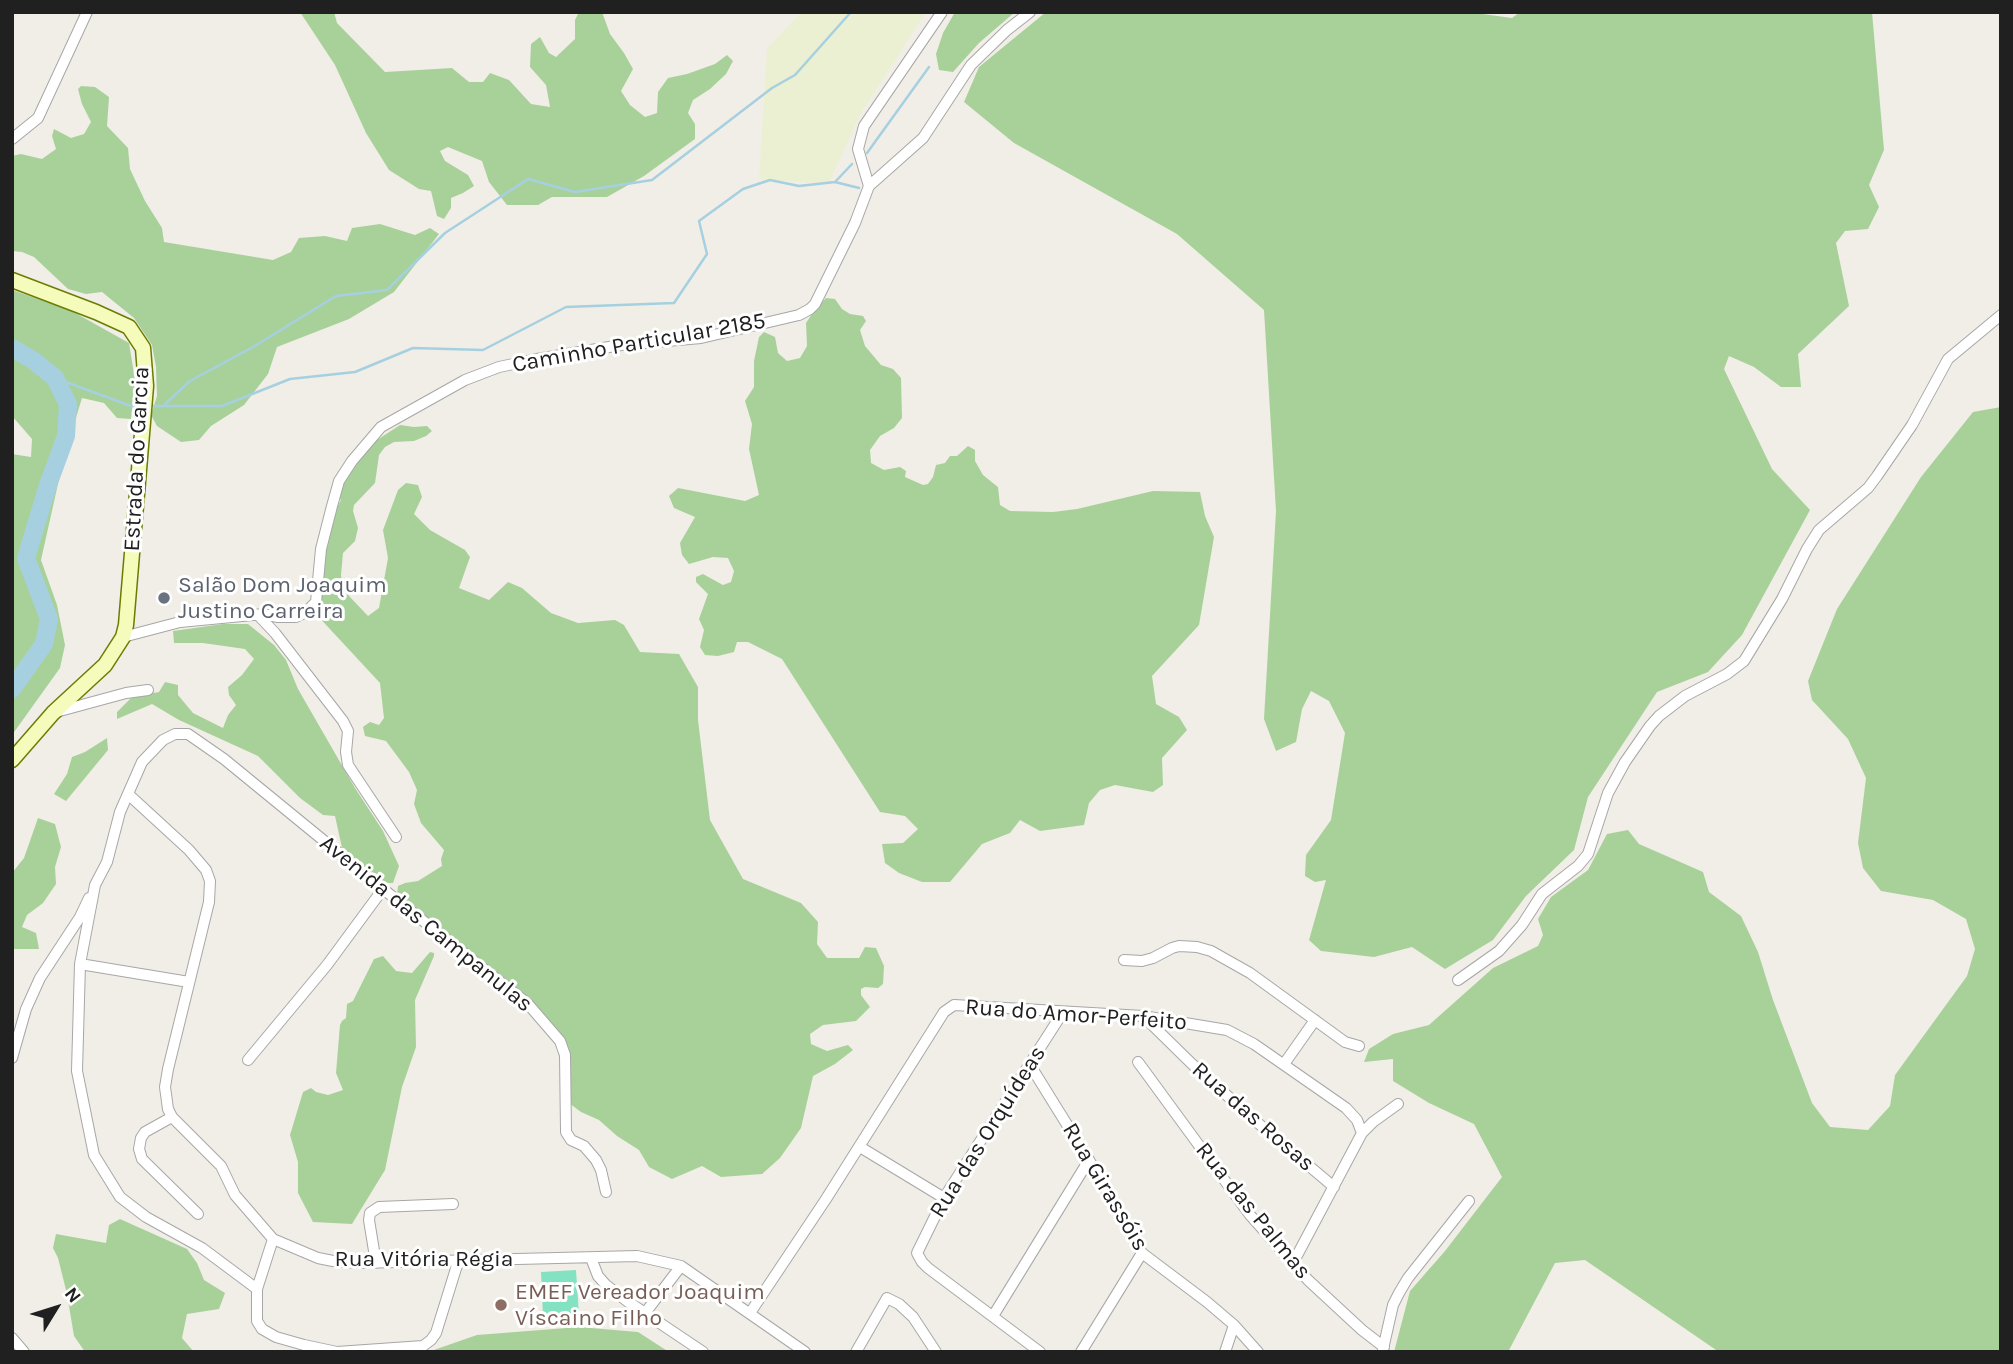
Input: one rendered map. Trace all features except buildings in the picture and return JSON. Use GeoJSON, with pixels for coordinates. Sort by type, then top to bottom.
{"type":"FeatureCollection","features":[{"type":"Feature","properties":{"kind":"street"},"geometry":{"type":"LineString","coordinates":[[12,139],[37,118],[87,12]]}},
{"type":"Feature","properties":{"kind":"street"},"geometry":{"type":"LineString","coordinates":[[869,186],[858,149],[864,126],[942,12]]}},
{"type":"Feature","properties":{"kind":"street","name":"Caminho Particular 2185"},"geometry":{"type":"LineString","coordinates":[[258,615],[296,617],[316,602],[321,549],[340,481],[352,461],[381,427],[465,380],[499,367],[621,345],[701,338],[799,315],[815,304],[856,223],[869,186],[923,138],[971,65],[1030,12]]}},
{"type":"Feature","properties":{"kind":"street","name":"Estrada do Garcia"},"geometry":{"type":"LineString","coordinates":[[12,280],[129,327],[143,348],[146,386],[126,625],[122,638]]}},
{"type":"Feature","properties":{"kind":"street"},"geometry":{"type":"LineString","coordinates":[[1458,980],[1499,951],[1522,925],[1542,894],[1578,866],[1588,854],[1608,793],[1650,726],[1685,696],[1727,674],[1744,661],[1782,599],[1819,530],[1877,477],[1912,425],[1948,359],[2001,315]]}},
{"type":"Feature","properties":{"kind":"street"},"geometry":{"type":"LineString","coordinates":[[12,760],[53,713],[105,665],[122,638],[180,622],[258,615],[343,721],[348,731],[348,765],[396,837]]}},
{"type":"Feature","properties":{"kind":"street"},"geometry":{"type":"LineString","coordinates":[[53,713],[126,693],[148,690]]}},
{"type":"Feature","properties":{"kind":"street","name":"Avenida das Campanulas"},"geometry":{"type":"LineString","coordinates":[[128,794],[142,762],[163,740],[175,733],[188,734],[224,759],[528,1004],[560,1041],[565,1055],[566,1132],[571,1140],[584,1146],[596,1160],[606,1192]]}},
{"type":"Feature","properties":{"kind":"street"},"geometry":{"type":"LineString","coordinates":[[12,1058],[26,1009],[40,978],[80,916],[107,862],[120,812],[128,794],[190,850],[206,870],[210,881],[209,902],[165,1087],[172,1117],[145,1132],[139,1149],[142,1160],[198,1214]]}},
{"type":"Feature","properties":{"kind":"street"},"geometry":{"type":"LineString","coordinates":[[95,885],[80,964],[77,1071],[94,1155],[120,1197],[146,1217],[202,1248],[257,1289]]}},
{"type":"Feature","properties":{"kind":"street"},"geometry":{"type":"LineString","coordinates":[[248,1060],[327,965],[383,889]]}},
{"type":"Feature","properties":{"kind":"street"},"geometry":{"type":"LineString","coordinates":[[1124,960],[1142,961],[1179,946],[1204,949],[1250,973],[1345,1042],[1359,1046]]}},
{"type":"Feature","properties":{"kind":"street"},"geometry":{"type":"LineString","coordinates":[[80,964],[189,982]]}},
{"type":"Feature","properties":{"kind":"street","name":"Rua do Amor-Perfeito"},"geometry":{"type":"LineString","coordinates":[[750,1313],[860,1147],[944,1012],[954,1006],[1143,1016],[1227,1030],[1284,1064],[1346,1108],[1357,1120],[1362,1133]]}},
{"type":"Feature","properties":{"kind":"street","name":"Rua das Orquídeas"},"geometry":{"type":"LineString","coordinates":[[993,1316],[929,1268],[917,1253],[944,1198],[1063,1012]]}},
{"type":"Feature","properties":{"kind":"street","name":"Rua das Rosas"},"geometry":{"type":"LineString","coordinates":[[1143,1016],[1252,1118],[1335,1187]]}},
{"type":"Feature","properties":{"kind":"street"},"geometry":{"type":"LineString","coordinates":[[1284,1064],[1315,1020]]}},
{"type":"Feature","properties":{"kind":"street","name":"Rua das Palmas"},"geometry":{"type":"LineString","coordinates":[[1138,1062],[1250,1215],[1333,1304],[1383,1349]]}},
{"type":"Feature","properties":{"kind":"street","name":"Rua Girassóis"},"geometry":{"type":"LineString","coordinates":[[1030,1065],[1142,1253],[1234,1325],[1258,1352]]}},
{"type":"Feature","properties":{"kind":"street"},"geometry":{"type":"LineString","coordinates":[[1293,1263],[1362,1133],[1398,1104]]}},
{"type":"Feature","properties":{"kind":"street","name":"Rua Vitória Régia"},"geometry":{"type":"LineString","coordinates":[[172,1117],[221,1166],[235,1195],[273,1239],[318,1258],[376,1263],[637,1256],[681,1266]]}},
{"type":"Feature","properties":{"kind":"street"},"geometry":{"type":"LineString","coordinates":[[860,1147],[944,1198]]}},
{"type":"Feature","properties":{"kind":"street"},"geometry":{"type":"LineString","coordinates":[[1040,1352],[993,1316],[1089,1160]]}},
{"type":"Feature","properties":{"kind":"street"},"geometry":{"type":"LineString","coordinates":[[1383,1349],[1393,1305],[1399,1293],[1469,1201]]}},
{"type":"Feature","properties":{"kind":"street"},"geometry":{"type":"LineString","coordinates":[[376,1263],[370,1213],[379,1207],[453,1204]]}},
{"type":"Feature","properties":{"kind":"street"},"geometry":{"type":"LineString","coordinates":[[273,1239],[257,1289],[257,1321],[262,1329],[276,1337],[337,1352],[423,1346],[431,1340],[439,1324],[458,1262]]}},
{"type":"Feature","properties":{"kind":"street"},"geometry":{"type":"LineString","coordinates":[[1081,1352],[1142,1253]]}},
{"type":"Feature","properties":{"kind":"street"},"geometry":{"type":"LineString","coordinates":[[591,1258],[598,1276],[606,1285],[703,1352]]}},
{"type":"Feature","properties":{"kind":"street"},"geometry":{"type":"LineString","coordinates":[[645,1313],[681,1266],[805,1352]]}},
{"type":"Feature","properties":{"kind":"street"},"geometry":{"type":"LineString","coordinates":[[856,1352],[887,1298],[899,1304],[913,1317],[936,1352]]}},
{"type":"Feature","properties":{"kind":"street"},"geometry":{"type":"LineString","coordinates":[[1225,1352],[1234,1325]]}},
{"type":"Feature","properties":{"kind":"street"},"geometry":{"type":"LineString","coordinates":[[12,1338],[24,1352]]}},
{"type":"Feature","properties":{"kind":"green space"},"geometry":{"type":"Polygon","coordinates":[[[300,12],[334,12],[337,23],[385,72],[452,68],[469,82],[483,82],[490,73],[509,80],[531,104],[550,107],[546,85],[530,67],[531,44],[540,37],[549,53],[556,57],[575,39],[575,20],[579,12],[602,12],[610,34],[633,69],[621,91],[630,105],[645,117],[657,113],[658,92],[668,78],[715,64],[727,55],[733,61],[726,74],[693,100],[688,113],[695,124],[695,139],[644,176],[607,197],[552,197],[538,205],[507,205],[489,182],[482,161],[448,147],[440,151],[445,161],[468,175],[474,186],[451,198],[451,208],[444,219],[437,216],[431,191],[419,189],[389,170],[366,133],[335,65],[300,12]]]}},
{"type":"Feature","properties":{"kind":"green space"},"geometry":{"type":"Polygon","coordinates":[[[802,12],[850,12],[855,16],[858,12],[926,12],[861,113],[829,183],[759,180],[767,48],[802,12]]]}},
{"type":"Feature","properties":{"kind":"green space"},"geometry":{"type":"Polygon","coordinates":[[[955,12],[1015,12],[979,43],[953,72],[939,70],[936,54],[943,33],[955,12]]]}},
{"type":"Feature","properties":{"kind":"green space"},"geometry":{"type":"Polygon","coordinates":[[[1046,12],[1468,12],[1512,18],[1520,12],[1872,12],[1884,150],[1869,185],[1879,207],[1868,229],[1845,231],[1836,243],[1849,306],[1798,354],[1801,387],[1781,387],[1754,367],[1729,356],[1724,369],[1772,469],[1810,510],[1742,635],[1708,672],[1657,692],[1588,797],[1574,850],[1526,896],[1493,940],[1445,969],[1412,947],[1374,957],[1321,951],[1309,940],[1326,880],[1315,882],[1305,876],[1306,855],[1331,820],[1345,733],[1329,701],[1311,691],[1302,709],[1296,742],[1276,751],[1264,719],[1276,511],[1264,310],[1177,234],[1014,143],[964,102],[979,67],[1046,12]]]}},
{"type":"Feature","properties":{"kind":"green space"},"geometry":{"type":"Polygon","coordinates":[[[81,86],[95,87],[109,97],[107,126],[128,148],[130,169],[162,228],[164,242],[273,260],[291,252],[299,238],[325,236],[347,241],[352,228],[380,224],[415,235],[430,228],[439,234],[394,292],[349,319],[277,347],[268,374],[244,405],[211,426],[199,440],[181,442],[157,426],[151,415],[157,396],[156,367],[152,345],[134,318],[102,292],[86,294],[68,289],[34,257],[12,251],[12,156],[21,154],[42,159],[56,149],[52,136],[54,129],[71,138],[84,134],[91,122],[82,104],[78,89],[81,86]]]}},
{"type":"Feature","properties":{"kind":"green space"},"geometry":{"type":"Polygon","coordinates":[[[12,290],[70,310],[129,343],[135,380],[131,419],[117,418],[104,403],[82,398],[64,457],[41,560],[57,605],[65,645],[60,668],[12,735],[12,454],[31,457],[32,439],[12,416],[12,290]]]}},
{"type":"Feature","properties":{"kind":"green space"},"geometry":{"type":"Polygon","coordinates":[[[826,298],[835,299],[842,309],[850,314],[863,316],[866,321],[860,330],[865,346],[881,365],[893,369],[901,378],[902,418],[894,428],[880,436],[870,450],[871,463],[884,470],[900,467],[906,471],[905,477],[923,485],[928,484],[933,477],[936,465],[945,463],[950,456],[957,456],[968,446],[975,450],[975,461],[983,475],[998,487],[1000,505],[1010,511],[1053,512],[1077,509],[1153,491],[1200,492],[1205,516],[1214,537],[1199,625],[1152,676],[1156,704],[1179,717],[1187,730],[1162,758],[1163,785],[1153,792],[1115,785],[1100,790],[1089,803],[1084,825],[1040,831],[1020,820],[1010,833],[982,844],[950,882],[922,882],[899,873],[885,863],[882,844],[903,843],[918,829],[905,816],[880,812],[782,659],[748,642],[737,642],[734,652],[718,656],[705,655],[700,647],[704,630],[699,619],[708,594],[696,582],[696,577],[703,574],[723,585],[731,582],[734,571],[728,558],[713,557],[689,564],[682,555],[680,543],[695,517],[674,508],[669,496],[678,488],[745,501],[759,495],[749,449],[752,424],[745,401],[754,387],[754,361],[759,337],[764,332],[775,337],[778,353],[787,361],[800,358],[807,346],[806,323],[826,298]]]}},
{"type":"Feature","properties":{"kind":"green space"},"geometry":{"type":"Polygon","coordinates":[[[2001,407],[2001,1352],[1719,1352],[1585,1260],[1555,1263],[1508,1352],[1394,1352],[1410,1291],[1445,1251],[1502,1177],[1474,1124],[1429,1103],[1393,1081],[1393,1059],[1364,1062],[1369,1049],[1393,1034],[1429,1025],[1493,968],[1538,946],[1543,935],[1538,919],[1551,897],[1588,870],[1607,834],[1628,830],[1639,844],[1703,872],[1709,892],[1741,916],[1758,952],[1812,1103],[1830,1127],[1868,1130],[1890,1106],[1895,1075],[1967,976],[1975,949],[1966,919],[1933,900],[1881,891],[1863,868],[1858,843],[1866,778],[1848,739],[1812,700],[1808,681],[1837,609],[1921,477],[1973,412],[2001,407]]]}},
{"type":"Feature","properties":{"kind":"green space"},"geometry":{"type":"Polygon","coordinates":[[[400,425],[427,426],[432,431],[414,441],[394,442],[385,447],[379,455],[375,483],[354,505],[358,528],[355,541],[343,553],[341,575],[343,587],[350,597],[368,616],[379,608],[388,558],[383,530],[398,490],[406,483],[418,485],[422,497],[414,514],[430,530],[465,550],[470,557],[459,588],[489,600],[508,582],[522,588],[551,613],[578,623],[615,620],[624,625],[640,652],[679,654],[698,687],[698,720],[710,820],[743,879],[801,903],[818,922],[817,944],[827,958],[859,958],[865,947],[876,948],[884,966],[883,984],[878,988],[861,989],[861,995],[870,1007],[856,1021],[823,1025],[810,1034],[811,1044],[827,1051],[848,1045],[853,1050],[813,1076],[801,1128],[780,1158],[762,1174],[721,1177],[702,1166],[672,1179],[649,1167],[639,1150],[599,1120],[569,1103],[568,1054],[532,1002],[397,894],[398,886],[418,881],[442,866],[444,850],[421,823],[414,804],[417,790],[409,772],[386,741],[365,736],[363,727],[370,722],[379,725],[384,718],[380,683],[315,613],[319,603],[325,549],[341,500],[338,497],[343,481],[377,440],[400,425]]]}},
{"type":"Feature","properties":{"kind":"green space"},"geometry":{"type":"Polygon","coordinates":[[[223,624],[248,624],[274,645],[286,660],[298,689],[383,831],[399,866],[393,883],[386,883],[365,866],[346,866],[335,816],[323,815],[300,798],[258,756],[179,720],[152,704],[117,719],[117,712],[132,697],[159,692],[165,682],[178,685],[178,695],[193,713],[223,728],[236,705],[229,695],[228,687],[254,659],[245,649],[203,643],[174,643],[173,631],[223,624]]]}},
{"type":"Feature","properties":{"kind":"green space"},"geometry":{"type":"Polygon","coordinates":[[[107,738],[108,750],[66,801],[54,794],[67,774],[72,757],[107,738]]]}},
{"type":"Feature","properties":{"kind":"green space"},"geometry":{"type":"Polygon","coordinates":[[[38,818],[55,824],[61,847],[55,867],[56,884],[43,903],[27,915],[22,927],[36,933],[39,949],[12,949],[12,873],[24,858],[38,818]]]}},
{"type":"Feature","properties":{"kind":"green space"},"geometry":{"type":"Polygon","coordinates":[[[430,952],[434,953],[434,956],[415,1000],[416,1047],[402,1087],[385,1170],[352,1224],[313,1222],[298,1193],[298,1162],[290,1135],[303,1092],[311,1088],[328,1095],[343,1090],[336,1073],[340,1025],[346,1018],[347,1004],[353,1001],[374,959],[383,956],[396,971],[412,973],[430,952]]]}},
{"type":"Feature","properties":{"kind":"green space"},"geometry":{"type":"Polygon","coordinates":[[[120,1219],[187,1249],[204,1280],[225,1293],[219,1309],[187,1314],[182,1338],[194,1352],[85,1352],[74,1336],[67,1294],[53,1248],[56,1234],[106,1243],[109,1225],[120,1219]]]}},
{"type":"Feature","properties":{"kind":"green space"},"geometry":{"type":"Polygon","coordinates":[[[576,1270],[579,1315],[543,1318],[541,1272],[576,1270]]]}},
{"type":"Feature","properties":{"kind":"green space"},"geometry":{"type":"Polygon","coordinates":[[[579,1327],[638,1332],[669,1352],[428,1352],[477,1335],[579,1327]]]}},
{"type":"Feature","properties":{"kind":"waterway"},"geometry":{"type":"LineString","coordinates":[[165,404],[190,381],[253,347],[336,296],[387,290],[445,233],[528,179],[575,192],[652,180],[772,88],[795,75],[851,12]]}},
{"type":"Feature","properties":{"kind":"waterway"},"geometry":{"type":"LineString","coordinates":[[867,153],[929,67]]}},
{"type":"Feature","properties":{"kind":"waterway"},"geometry":{"type":"LineString","coordinates":[[835,182],[852,164]]}},
{"type":"Feature","properties":{"kind":"waterway"},"geometry":{"type":"LineString","coordinates":[[150,406],[222,406],[290,379],[355,372],[413,348],[483,350],[566,307],[674,303],[707,254],[699,221],[743,189],[770,180],[799,186],[835,182],[859,188]]}},
{"type":"Feature","properties":{"kind":"waterway"},"geometry":{"type":"LineString","coordinates":[[12,348],[33,360],[55,378],[68,404],[66,436],[26,558],[49,619],[44,644],[12,689]]}},
{"type":"Feature","properties":{"kind":"waterway"},"geometry":{"type":"LineString","coordinates":[[55,378],[131,406],[139,406]]}},
{"type":"Feature","properties":{"kind":"place","name":"Salão Dom Joaquim Justino Carreira"},"geometry":{"type":"Point","coordinates":[164,598]}},
{"type":"Feature","properties":{"kind":"place","name":"EMEF Vereador Joaquim Víscaino Filho"},"geometry":{"type":"Point","coordinates":[501,1305]}}]}
